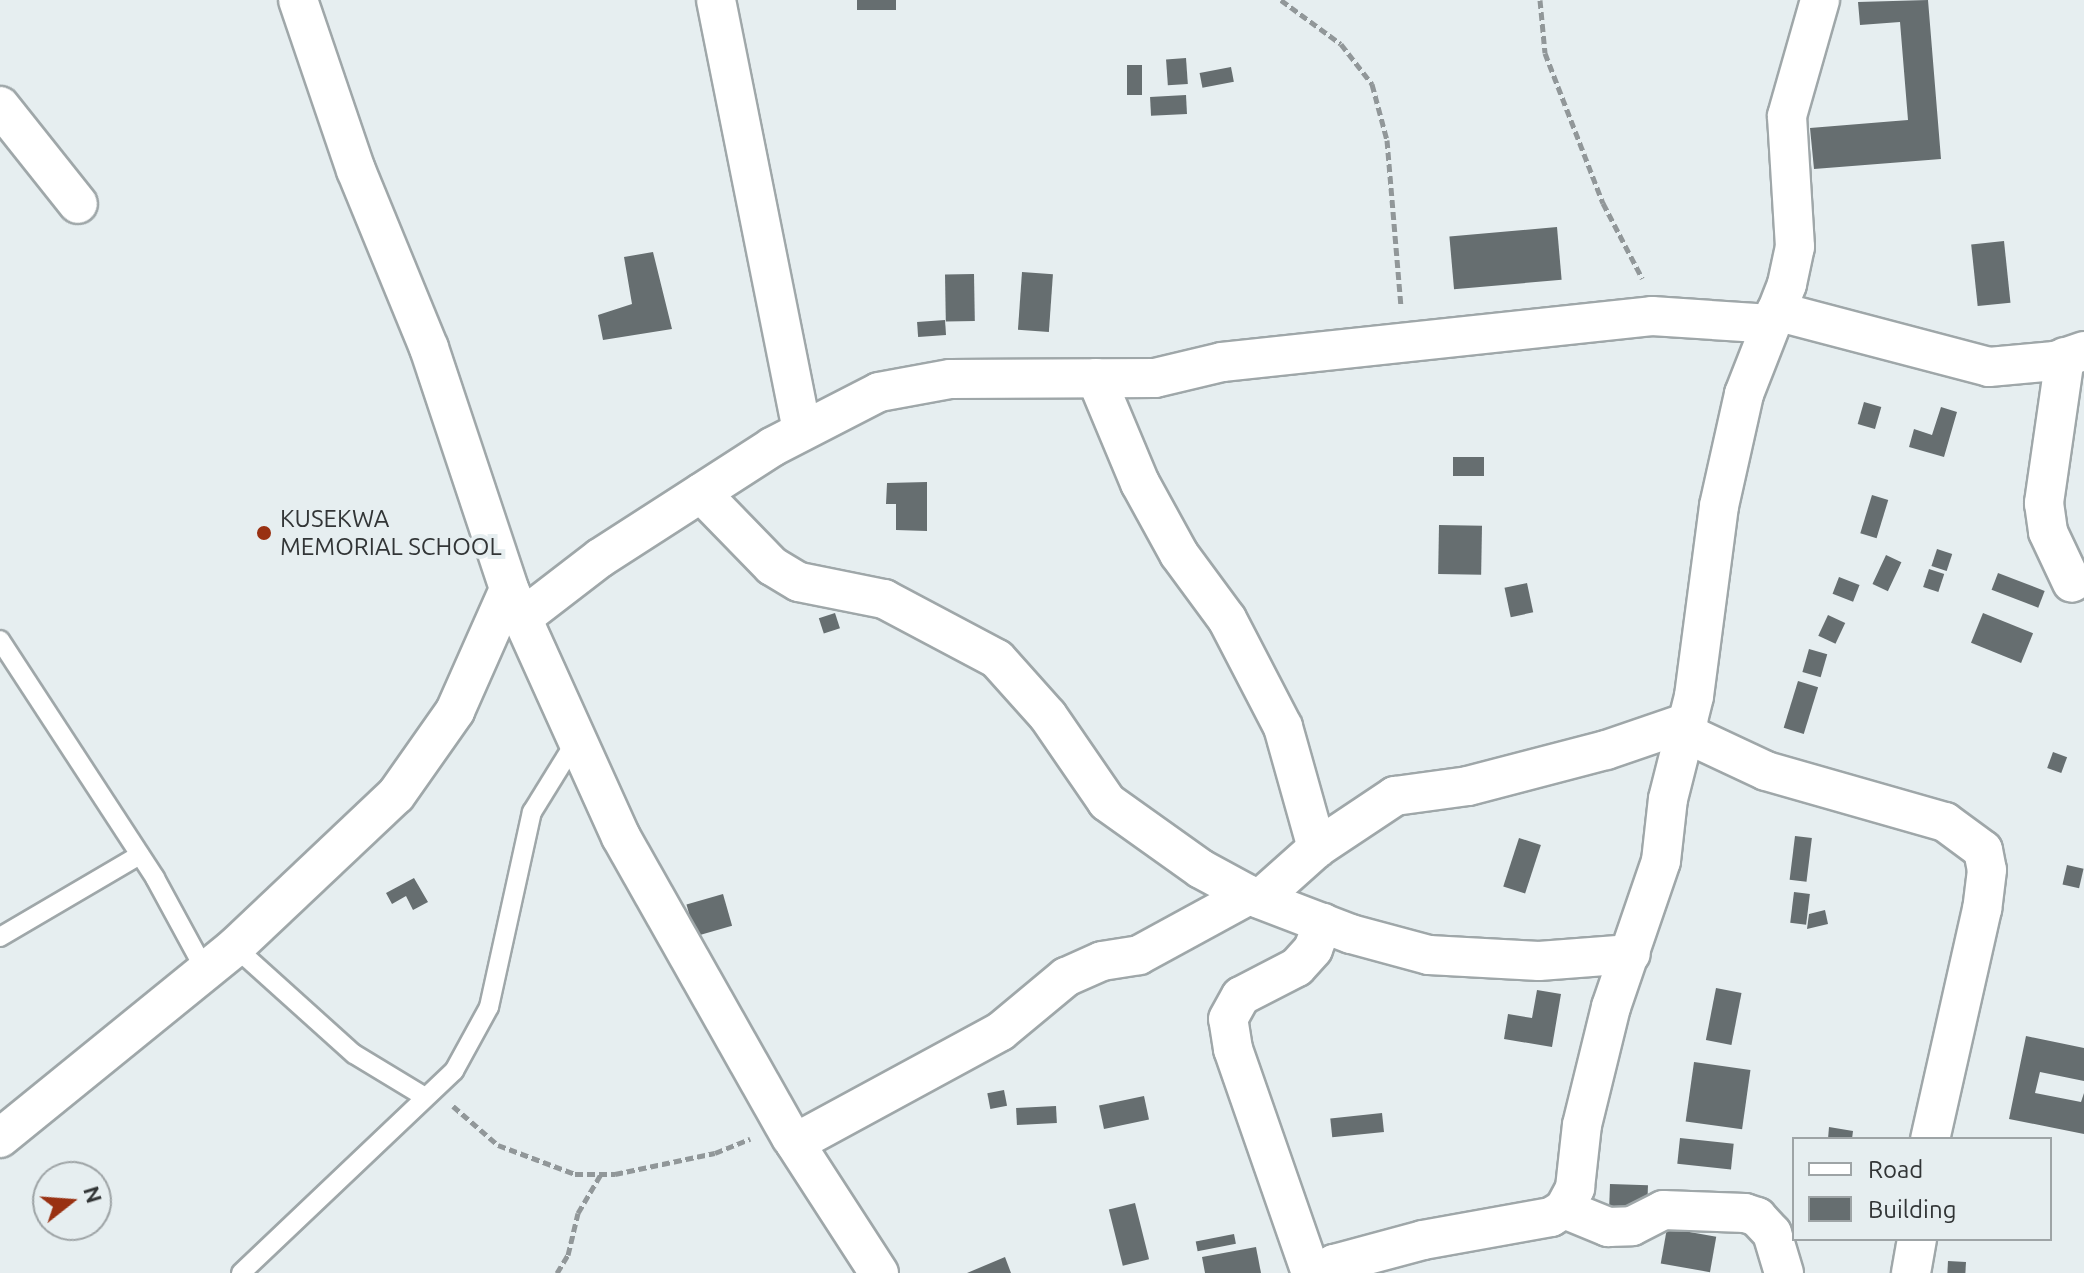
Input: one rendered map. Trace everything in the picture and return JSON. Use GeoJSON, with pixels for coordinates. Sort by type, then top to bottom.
{"type":"FeatureCollection","features":[{"type":"Feature","properties":{"kind":"street"},"geometry":{"type":"LineString","coordinates":[[298,0],[356,170],[429,348],[515,603],[621,837],[790,1134],[879,1273]]}},
{"type":"Feature","properties":{"kind":"street"},"geometry":{"type":"LineString","coordinates":[[716,0],[802,431]]}},
{"type":"Feature","properties":{"kind":"street"},"geometry":{"type":"LineString","coordinates":[[1564,1209],[1575,1188],[1582,1125],[1611,1007],[1661,861],[1668,799],[1687,728],[1719,506],[1744,394],[1774,317],[1795,247],[1787,116],[1820,0]]}},
{"type":"Feature","properties":{"kind":"street"},"geometry":{"type":"LineString","coordinates":[[0,106],[78,204]]}},
{"type":"Feature","properties":{"kind":"street"},"geometry":{"type":"LineString","coordinates":[[0,1138],[235,947],[396,795],[455,711],[515,603],[600,558],[802,431],[879,392],[950,379],[1155,378],[1222,362],[1403,340],[1666,317],[1774,317],[1989,367],[2075,354],[2044,503],[2048,532],[2072,583]]}},
{"type":"Feature","properties":{"kind":"street"},"geometry":{"type":"LineString","coordinates":[[1096,378],[1140,483],[1179,554],[1227,619],[1283,727],[1317,848]]}},
{"type":"Feature","properties":{"kind":"street"},"geometry":{"type":"LineString","coordinates":[[701,493],[723,520],[786,574],[884,599],[997,659],[1048,716],[1107,802],[1201,869],[1255,897],[1323,923],[1429,955],[1539,961],[1631,954]]}},
{"type":"Feature","properties":{"kind":"street"},"geometry":{"type":"LineString","coordinates":[[790,1134],[1001,1031],[1066,977],[1102,961],[1139,955],[1255,897],[1317,848],[1395,796],[1468,786],[1687,728],[1779,776],[1945,822],[1983,850],[1987,870],[1982,909],[1930,1137]]}},
{"type":"Feature","properties":{"kind":"street"},"geometry":{"type":"LineString","coordinates":[[1311,1273],[1233,1049],[1228,1019],[1241,996],[1297,967],[1313,949],[1323,923]]}},
{"type":"Feature","properties":{"kind":"street"},"geometry":{"type":"LineString","coordinates":[[1321,1273],[1334,1264],[1407,1244],[1499,1229],[1564,1209],[1608,1227],[1632,1226],[1674,1208],[1745,1213],[1772,1233],[1784,1273]]}},
{"type":"Feature","properties":{"kind":"street"},"geometry":{"type":"LineString","coordinates":[[1911,1273],[1917,1241]]}},
{"type":"Feature","properties":{"kind":"lane"},"geometry":{"type":"LineString","coordinates":[[0,640],[140,855],[206,972]]}},
{"type":"Feature","properties":{"kind":"lane"},"geometry":{"type":"LineString","coordinates":[[241,1273],[454,1071],[489,1007],[532,812],[577,739]]}},
{"type":"Feature","properties":{"kind":"lane"},"geometry":{"type":"LineString","coordinates":[[0,937],[140,855]]}},
{"type":"Feature","properties":{"kind":"lane"},"geometry":{"type":"LineString","coordinates":[[235,947],[354,1054],[430,1093]]}},
{"type":"Feature","properties":{"kind":"path"},"geometry":{"type":"LineString","coordinates":[[1281,0],[1341,44],[1372,84],[1387,140],[1403,340]]}},
{"type":"Feature","properties":{"kind":"path"},"geometry":{"type":"LineString","coordinates":[[1540,0],[1545,53],[1598,190],[1666,317]]}},
{"type":"Feature","properties":{"kind":"path"},"geometry":{"type":"LineString","coordinates":[[430,1093],[498,1145],[558,1170],[601,1174],[715,1153],[790,1134]]}},
{"type":"Feature","properties":{"kind":"path"},"geometry":{"type":"LineString","coordinates":[[557,1273],[568,1255],[578,1213],[601,1174]]}},
{"type":"Feature","properties":{"kind":"building"},"geometry":{"type":"Polygon","coordinates":[[[857,0],[896,0],[896,10],[857,10],[857,0]]]}},
{"type":"Feature","properties":{"kind":"building"},"geometry":{"type":"Polygon","coordinates":[[[1928,0],[1941,159],[1814,169],[1810,128],[1908,120],[1900,22],[1860,25],[1858,2],[1928,0]]]}},
{"type":"Feature","properties":{"kind":"building"},"geometry":{"type":"Polygon","coordinates":[[[1186,58],[1188,84],[1168,85],[1166,59],[1186,58]]]}},
{"type":"Feature","properties":{"kind":"building"},"geometry":{"type":"Polygon","coordinates":[[[1127,65],[1142,65],[1142,95],[1127,95],[1127,65]]]}},
{"type":"Feature","properties":{"kind":"building"},"geometry":{"type":"Polygon","coordinates":[[[1231,67],[1234,82],[1202,88],[1200,73],[1231,67]]]}},
{"type":"Feature","properties":{"kind":"building"},"geometry":{"type":"Polygon","coordinates":[[[1186,95],[1187,114],[1151,116],[1150,97],[1186,95]]]}},
{"type":"Feature","properties":{"kind":"building"},"geometry":{"type":"Polygon","coordinates":[[[1557,227],[1562,280],[1454,289],[1449,236],[1557,227]]]}},
{"type":"Feature","properties":{"kind":"building"},"geometry":{"type":"Polygon","coordinates":[[[2004,241],[2010,303],[1978,306],[1971,244],[2004,241]]]}},
{"type":"Feature","properties":{"kind":"building"},"geometry":{"type":"Polygon","coordinates":[[[653,252],[672,329],[603,340],[598,315],[632,304],[624,257],[653,252]]]}},
{"type":"Feature","properties":{"kind":"building"},"geometry":{"type":"Polygon","coordinates":[[[1022,272],[1053,274],[1049,332],[1018,330],[1022,272]]]}},
{"type":"Feature","properties":{"kind":"building"},"geometry":{"type":"Polygon","coordinates":[[[974,274],[975,321],[946,321],[945,275],[974,274]]]}},
{"type":"Feature","properties":{"kind":"building"},"geometry":{"type":"Polygon","coordinates":[[[945,320],[946,335],[918,337],[917,322],[945,320]]]}},
{"type":"Feature","properties":{"kind":"building"},"geometry":{"type":"Polygon","coordinates":[[[1864,402],[1881,407],[1875,429],[1858,424],[1864,402]]]}},
{"type":"Feature","properties":{"kind":"building"},"geometry":{"type":"Polygon","coordinates":[[[1941,407],[1957,412],[1944,457],[1909,447],[1914,429],[1932,435],[1941,407]]]}},
{"type":"Feature","properties":{"kind":"building"},"geometry":{"type":"Polygon","coordinates":[[[1453,457],[1484,457],[1484,476],[1453,476],[1453,457]]]}},
{"type":"Feature","properties":{"kind":"building"},"geometry":{"type":"Polygon","coordinates":[[[927,482],[927,531],[896,530],[896,504],[886,504],[887,483],[927,482]]]}},
{"type":"Feature","properties":{"kind":"building"},"geometry":{"type":"Polygon","coordinates":[[[1872,495],[1888,500],[1877,538],[1860,533],[1872,495]]]}},
{"type":"Feature","properties":{"kind":"building"},"geometry":{"type":"Polygon","coordinates":[[[1439,525],[1482,526],[1481,575],[1438,574],[1439,525]]]}},
{"type":"Feature","properties":{"kind":"building"},"geometry":{"type":"Polygon","coordinates":[[[1937,549],[1952,554],[1947,571],[1931,566],[1937,549]]]}},
{"type":"Feature","properties":{"kind":"building"},"geometry":{"type":"Polygon","coordinates":[[[1886,555],[1901,562],[1888,591],[1872,584],[1886,555]]]}},
{"type":"Feature","properties":{"kind":"building"},"geometry":{"type":"Polygon","coordinates":[[[1929,569],[1944,574],[1938,592],[1923,587],[1929,569]]]}},
{"type":"Feature","properties":{"kind":"building"},"geometry":{"type":"Polygon","coordinates":[[[1998,573],[2045,591],[2038,608],[1992,590],[1998,573]]]}},
{"type":"Feature","properties":{"kind":"building"},"geometry":{"type":"Polygon","coordinates":[[[1839,577],[1860,585],[1853,602],[1833,594],[1839,577]]]}},
{"type":"Feature","properties":{"kind":"building"},"geometry":{"type":"Polygon","coordinates":[[[1527,583],[1533,612],[1511,617],[1505,588],[1527,583]]]}},
{"type":"Feature","properties":{"kind":"building"},"geometry":{"type":"Polygon","coordinates":[[[835,613],[840,628],[824,633],[819,618],[835,613]]]}},
{"type":"Feature","properties":{"kind":"building"},"geometry":{"type":"Polygon","coordinates":[[[1983,613],[2033,633],[2021,663],[1971,643],[1983,613]]]}},
{"type":"Feature","properties":{"kind":"building"},"geometry":{"type":"Polygon","coordinates":[[[1828,615],[1845,623],[1835,644],[1818,636],[1828,615]]]}},
{"type":"Feature","properties":{"kind":"building"},"geometry":{"type":"Polygon","coordinates":[[[1809,649],[1827,654],[1821,677],[1802,672],[1809,649]]]}},
{"type":"Feature","properties":{"kind":"building"},"geometry":{"type":"Polygon","coordinates":[[[1798,681],[1818,687],[1804,734],[1784,728],[1798,681]]]}},
{"type":"Feature","properties":{"kind":"building"},"geometry":{"type":"Polygon","coordinates":[[[2053,752],[2067,757],[2061,773],[2047,768],[2053,752]]]}},
{"type":"Feature","properties":{"kind":"building"},"geometry":{"type":"Polygon","coordinates":[[[1795,836],[1812,838],[1807,882],[1790,880],[1795,836]]]}},
{"type":"Feature","properties":{"kind":"building"},"geometry":{"type":"Polygon","coordinates":[[[1519,838],[1541,845],[1525,894],[1503,887],[1519,838]]]}},
{"type":"Feature","properties":{"kind":"building"},"geometry":{"type":"Polygon","coordinates":[[[2067,865],[2084,869],[2079,888],[2063,884],[2067,865]]]}},
{"type":"Feature","properties":{"kind":"building"},"geometry":{"type":"Polygon","coordinates":[[[414,878],[428,902],[413,910],[406,896],[392,904],[386,893],[414,878]]]}},
{"type":"Feature","properties":{"kind":"building"},"geometry":{"type":"Polygon","coordinates":[[[1794,892],[1810,894],[1806,925],[1790,923],[1794,892]]]}},
{"type":"Feature","properties":{"kind":"building"},"geometry":{"type":"Polygon","coordinates":[[[723,894],[732,926],[696,936],[686,904],[723,894]]]}},
{"type":"Feature","properties":{"kind":"building"},"geometry":{"type":"Polygon","coordinates":[[[1825,910],[1828,924],[1807,929],[1809,914],[1825,910]]]}},
{"type":"Feature","properties":{"kind":"building"},"geometry":{"type":"Polygon","coordinates":[[[1716,988],[1742,993],[1731,1045],[1706,1040],[1716,988]]]}},
{"type":"Feature","properties":{"kind":"building"},"geometry":{"type":"Polygon","coordinates":[[[1537,990],[1561,994],[1552,1047],[1504,1039],[1508,1014],[1532,1018],[1537,990]]]}},
{"type":"Feature","properties":{"kind":"building"},"geometry":{"type":"Polygon","coordinates":[[[2026,1036],[2084,1048],[2084,1081],[2040,1072],[2035,1093],[2081,1102],[2084,1093],[2084,1134],[2009,1119],[2026,1036]]]}},
{"type":"Feature","properties":{"kind":"building"},"geometry":{"type":"Polygon","coordinates":[[[1694,1062],[1750,1070],[1742,1129],[1686,1121],[1694,1062]]]}},
{"type":"Feature","properties":{"kind":"building"},"geometry":{"type":"Polygon","coordinates":[[[1004,1090],[1007,1106],[990,1109],[987,1093],[1004,1090]]]}},
{"type":"Feature","properties":{"kind":"building"},"geometry":{"type":"Polygon","coordinates":[[[1144,1096],[1149,1119],[1104,1129],[1099,1106],[1144,1096]]]}},
{"type":"Feature","properties":{"kind":"building"},"geometry":{"type":"Polygon","coordinates":[[[1056,1106],[1057,1123],[1017,1125],[1016,1108],[1056,1106]]]}},
{"type":"Feature","properties":{"kind":"building"},"geometry":{"type":"Polygon","coordinates":[[[1382,1113],[1384,1132],[1332,1137],[1330,1118],[1382,1113]]]}},
{"type":"Feature","properties":{"kind":"building"},"geometry":{"type":"Polygon","coordinates":[[[1829,1127],[1853,1131],[1852,1137],[1828,1137],[1829,1127]]]}},
{"type":"Feature","properties":{"kind":"building"},"geometry":{"type":"Polygon","coordinates":[[[1680,1138],[1734,1144],[1731,1170],[1677,1164],[1680,1138]]]}},
{"type":"Feature","properties":{"kind":"building"},"geometry":{"type":"Polygon","coordinates":[[[1610,1184],[1648,1185],[1647,1211],[1609,1210],[1610,1184]]]}},
{"type":"Feature","properties":{"kind":"building"},"geometry":{"type":"Polygon","coordinates":[[[1135,1203],[1149,1259],[1123,1266],[1109,1210],[1135,1203]]]}},
{"type":"Feature","properties":{"kind":"building"},"geometry":{"type":"Polygon","coordinates":[[[1667,1228],[1716,1237],[1710,1272],[1661,1263],[1667,1228]]]}},
{"type":"Feature","properties":{"kind":"building"},"geometry":{"type":"Polygon","coordinates":[[[1234,1234],[1236,1244],[1198,1251],[1196,1241],[1234,1234]]]}},
{"type":"Feature","properties":{"kind":"building"},"geometry":{"type":"Polygon","coordinates":[[[1256,1247],[1261,1273],[1205,1273],[1202,1257],[1256,1247]]]}},
{"type":"Feature","properties":{"kind":"building"},"geometry":{"type":"Polygon","coordinates":[[[1005,1257],[1011,1273],[967,1273],[1005,1257]]]}},
{"type":"Feature","properties":{"kind":"building"},"geometry":{"type":"Polygon","coordinates":[[[1948,1261],[1966,1262],[1965,1273],[1947,1273],[1948,1261]]]}},
{"type":"Feature","properties":{"kind":"place","name":"KUSEKWA MEMORIAL SCHOOL"},"geometry":{"type":"Point","coordinates":[264,533]}}]}
